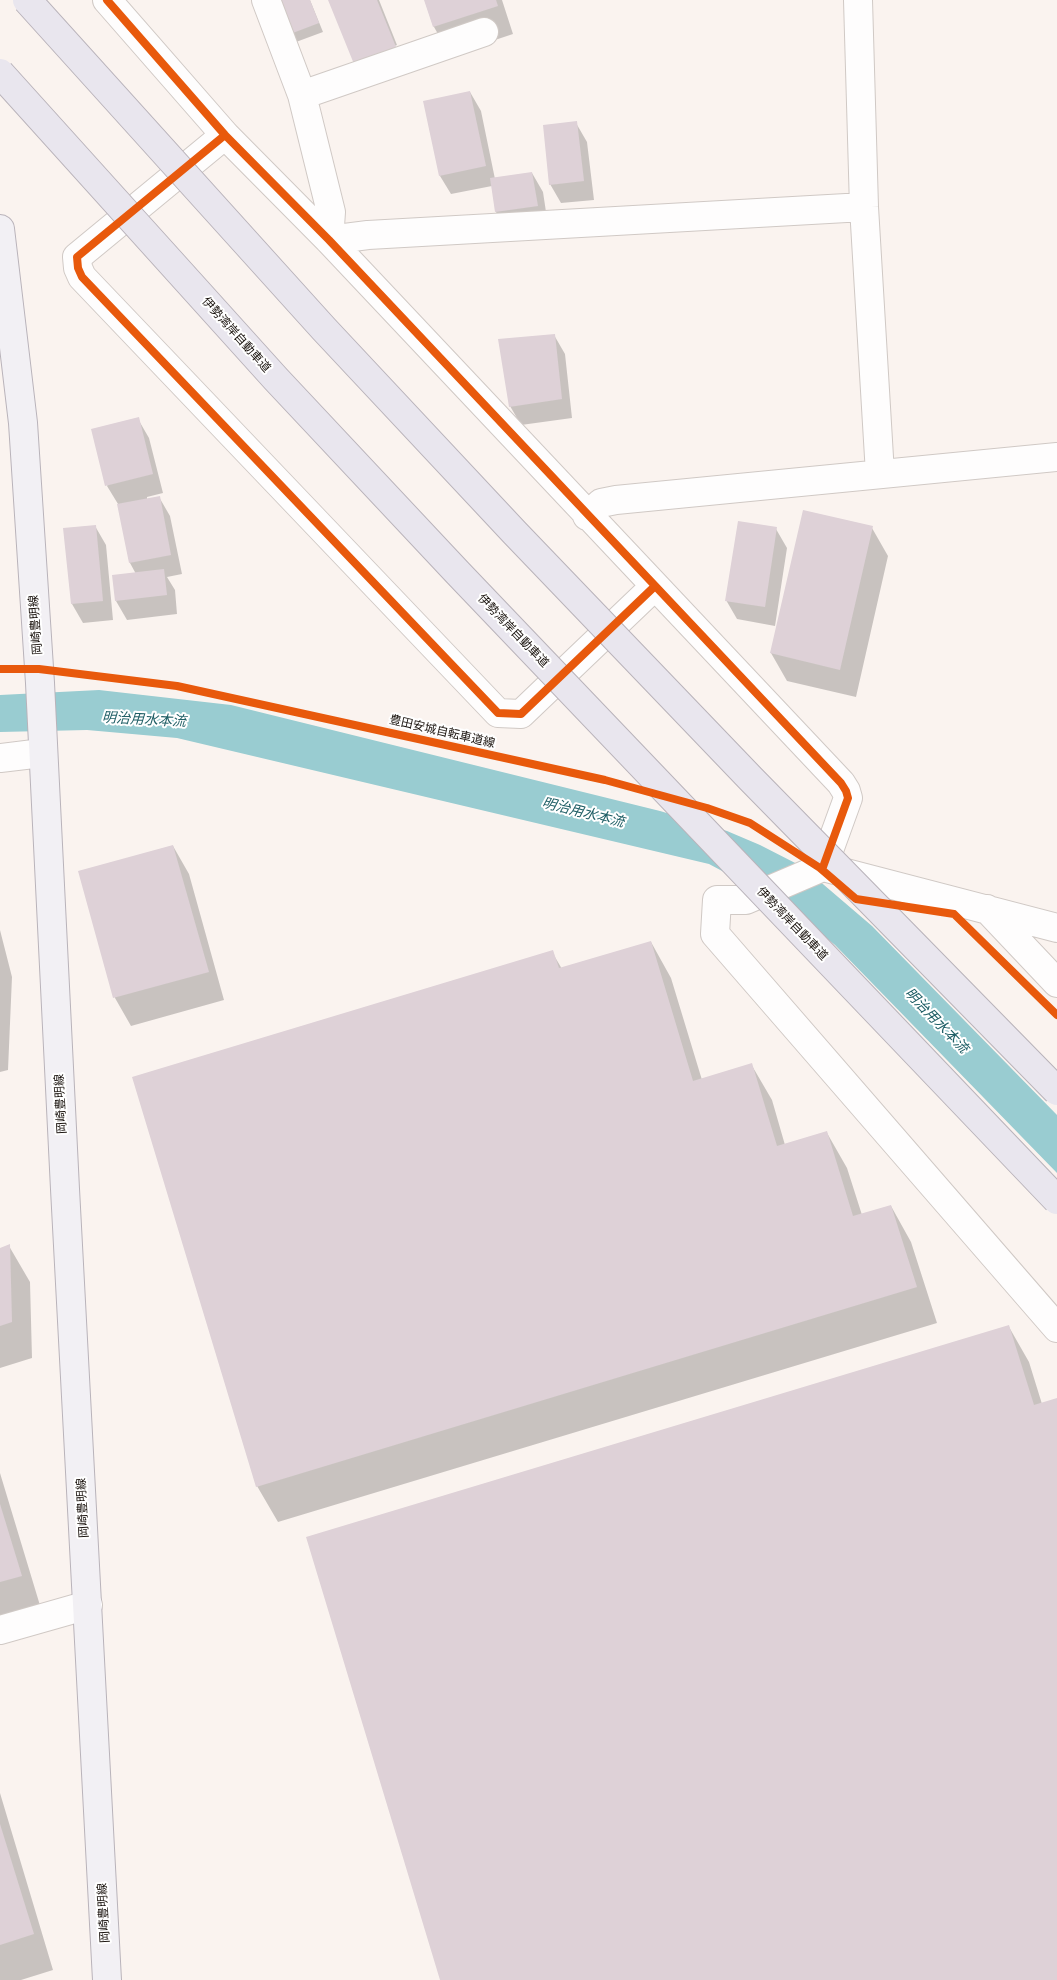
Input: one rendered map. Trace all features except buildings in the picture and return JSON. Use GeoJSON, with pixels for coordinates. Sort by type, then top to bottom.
{"type":"FeatureCollection","features":[{"type":"Feature","properties":{"kind":"highway"},"geometry":{"type":"LineString","coordinates":[[27,0],[324,329],[515,533],[758,786],[1057,1091]]}},
{"type":"Feature","properties":{"kind":"highway","name":"伊勢湾岸自動車道"},"geometry":{"type":"LineString","coordinates":[[0,73],[276,379],[458,573],[1057,1200]]}},
{"type":"Feature","properties":{"kind":"main road","name":"岡崎豊明線"},"geometry":{"type":"LineString","coordinates":[[0,229],[23,423],[40,683],[107,1980]]}},
{"type":"Feature","properties":{"kind":"street"},"geometry":{"type":"LineString","coordinates":[[107,0],[225,135],[329,240],[587,516],[841,783],[848,798],[820,868]]}},
{"type":"Feature","properties":{"kind":"street"},"geometry":{"type":"LineString","coordinates":[[266,0],[302,95],[331,212],[329,240]]}},
{"type":"Feature","properties":{"kind":"street"},"geometry":{"type":"LineString","coordinates":[[858,0],[864,207],[880,474]]}},
{"type":"Feature","properties":{"kind":"street"},"geometry":{"type":"LineString","coordinates":[[302,95],[484,32]]}},
{"type":"Feature","properties":{"kind":"street"},"geometry":{"type":"LineString","coordinates":[[225,135],[77,257],[78,268],[82,278],[498,713],[521,714],[654,586]]}},
{"type":"Feature","properties":{"kind":"street"},"geometry":{"type":"LineString","coordinates":[[329,240],[368,234],[864,207]]}},
{"type":"Feature","properties":{"kind":"street"},"geometry":{"type":"LineString","coordinates":[[587,516],[601,503],[616,500],[1057,457]]}},
{"type":"Feature","properties":{"kind":"street"},"geometry":{"type":"LineString","coordinates":[[0,758],[42,746]]}},
{"type":"Feature","properties":{"kind":"street"},"geometry":{"type":"LineString","coordinates":[[1057,928],[820,868],[746,900],[717,900],[715,934],[1057,1328]]}},
{"type":"Feature","properties":{"kind":"street"},"geometry":{"type":"LineString","coordinates":[[987,909],[1057,983]]}},
{"type":"Feature","properties":{"kind":"street"},"geometry":{"type":"LineString","coordinates":[[0,1630],[88,1605]]}},
{"type":"Feature","properties":{"kind":"path"},"geometry":{"type":"LineString","coordinates":[[733,817],[750,823]]}},
{"type":"Feature","properties":{"kind":"water","name":"明治用水本流"},"geometry":{"type":"Polygon","coordinates":[[[99,690],[231,705],[660,811],[727,831],[760,845],[803,867],[872,926],[1057,1115],[1057,1173],[835,945],[786,905],[709,864],[177,738],[87,730],[0,732],[0,695],[99,690]]]}},
{"type":"Feature","properties":{"kind":"cycle path"},"geometry":{"type":"LineString","coordinates":[[107,0],[225,135],[329,240],[841,783],[848,798],[823,867]]}},
{"type":"Feature","properties":{"kind":"cycle path"},"geometry":{"type":"LineString","coordinates":[[225,135],[77,257],[78,268],[82,277],[498,713],[521,714],[655,586]]}},
{"type":"Feature","properties":{"kind":"cycle path","name":"豊田安城自転車道線"},"geometry":{"type":"LineString","coordinates":[[0,669],[39,669],[177,686],[605,780],[707,808],[750,823],[820,868],[856,899],[954,914],[1057,1015]]}}]}
